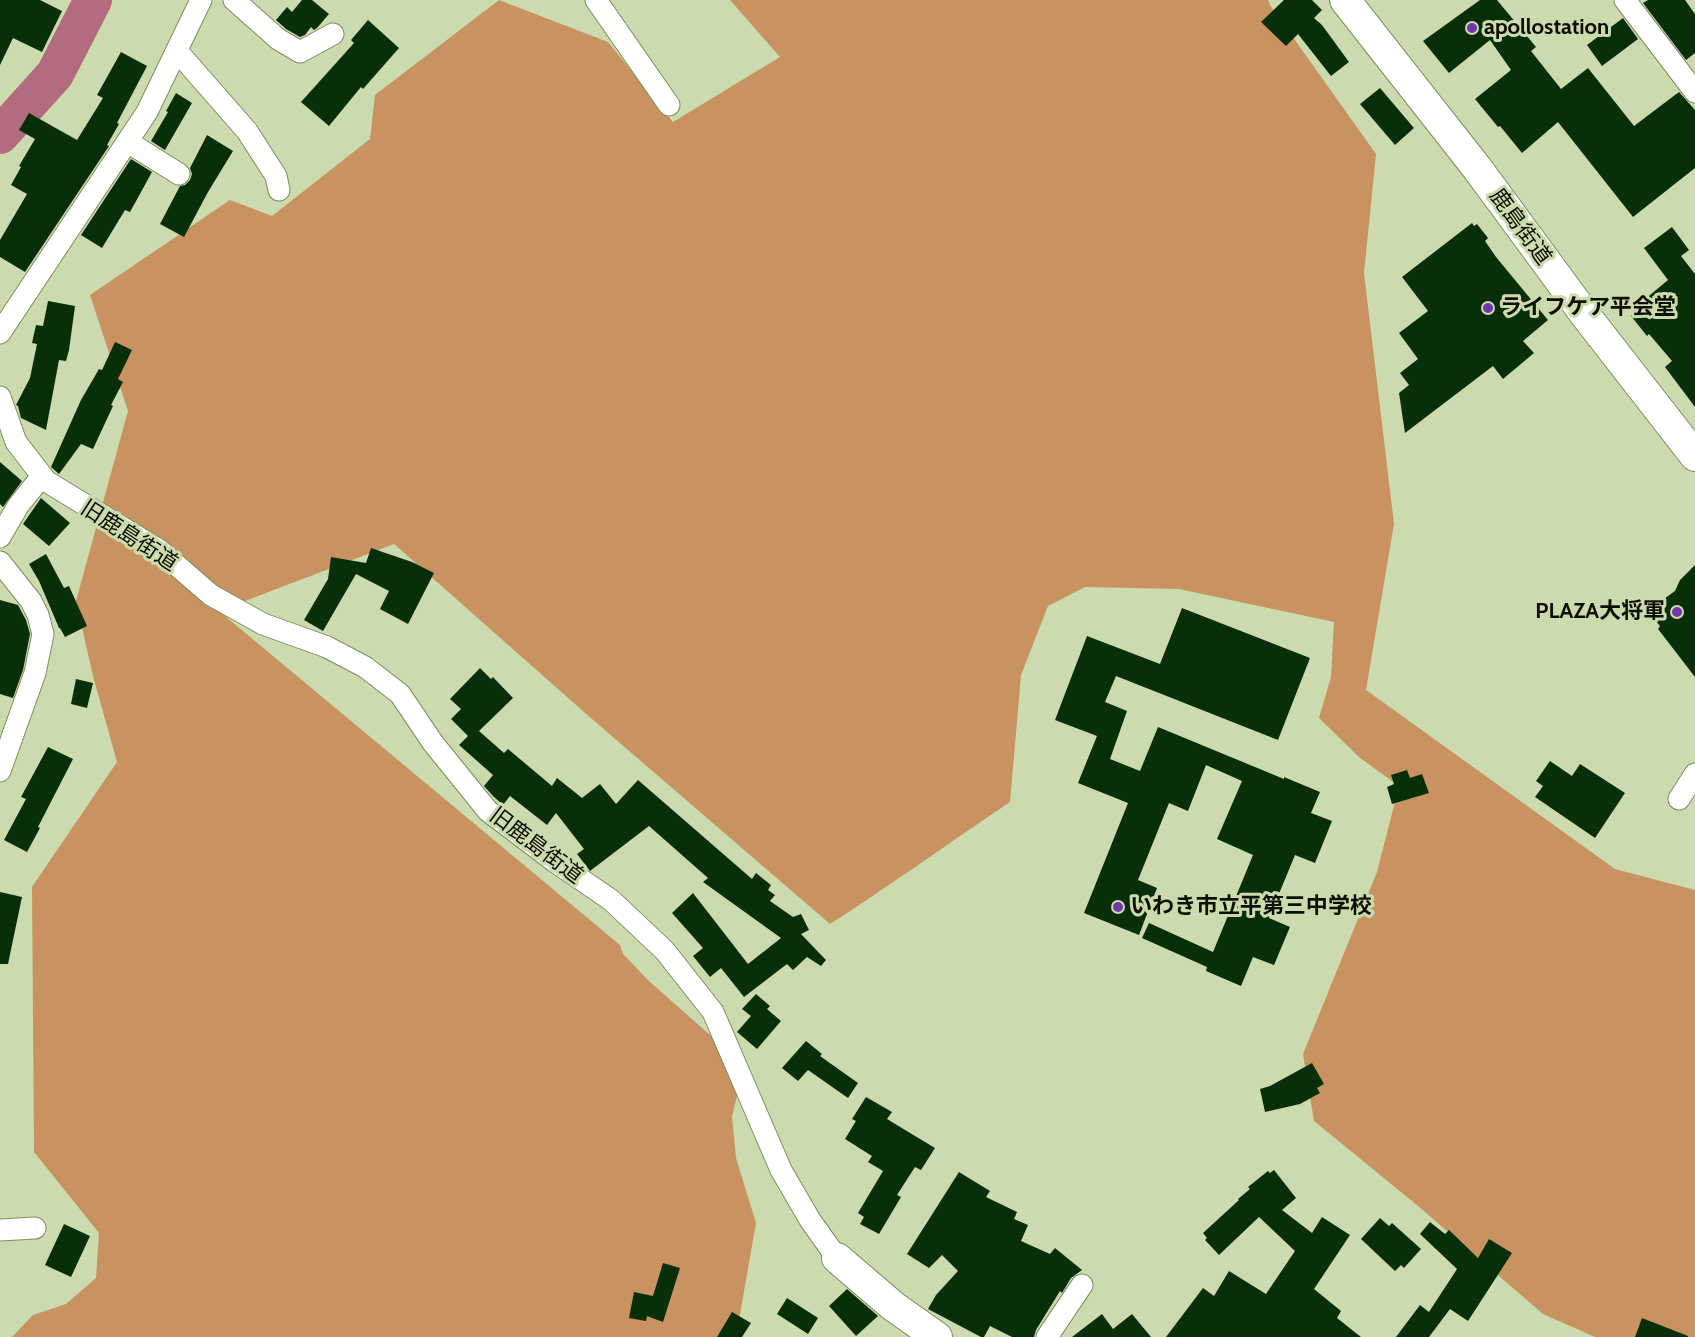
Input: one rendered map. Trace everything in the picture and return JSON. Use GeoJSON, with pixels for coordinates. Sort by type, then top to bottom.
{"type":"FeatureCollection","features":[{"type":"Feature","properties":{"kind":"street"},"geometry":{"type":"LineString","coordinates":[[0,333],[147,112],[201,0]]}},
{"type":"Feature","properties":{"kind":"street"},"geometry":{"type":"LineString","coordinates":[[234,0],[278,39],[300,52],[333,33]]}},
{"type":"Feature","properties":{"kind":"street"},"geometry":{"type":"LineString","coordinates":[[596,0],[669,105]]}},
{"type":"Feature","properties":{"kind":"street","name":"鹿島街道"},"geometry":{"type":"LineString","coordinates":[[1345,0],[1470,159],[1586,316],[1691,442]]}},
{"type":"Feature","properties":{"kind":"street"},"geometry":{"type":"LineString","coordinates":[[1625,0],[1695,92]]}},
{"type":"Feature","properties":{"kind":"street"},"geometry":{"type":"LineString","coordinates":[[177,51],[247,131],[276,176],[279,190]]}},
{"type":"Feature","properties":{"kind":"street"},"geometry":{"type":"LineString","coordinates":[[128,142],[179,174]]}},
{"type":"Feature","properties":{"kind":"street","name":"旧鹿島街道"},"geometry":{"type":"LineString","coordinates":[[0,396],[16,442],[46,481],[159,550],[211,595],[263,624],[327,647],[366,667],[400,694],[433,743],[488,811],[554,861],[611,900],[665,951],[713,1012],[781,1170],[810,1220],[837,1258],[893,1306],[937,1337]]}},
{"type":"Feature","properties":{"kind":"street"},"geometry":{"type":"LineString","coordinates":[[0,537],[18,506],[42,476]]}},
{"type":"Feature","properties":{"kind":"street"},"geometry":{"type":"LineString","coordinates":[[0,562],[31,601],[43,634],[35,673],[0,771]]}},
{"type":"Feature","properties":{"kind":"street"},"geometry":{"type":"LineString","coordinates":[[1679,799],[1695,774]]}},
{"type":"Feature","properties":{"kind":"street"},"geometry":{"type":"LineString","coordinates":[[0,1230],[35,1228]]}},
{"type":"Feature","properties":{"kind":"street"},"geometry":{"type":"LineString","coordinates":[[1047,1337],[1082,1285]]}},
{"type":"Feature","properties":{"kind":"shaded area"},"geometry":{"type":"Polygon","coordinates":[[[499,0],[608,42],[673,122],[780,57],[730,0],[1268,0],[1376,154],[1364,273],[1394,524],[1366,690],[1615,869],[1695,890],[1695,1337],[1595,1337],[1543,1314],[1418,1206],[1314,1121],[1303,1054],[1377,872],[1399,786],[1360,758],[1319,718],[1331,677],[1334,622],[1179,589],[1085,587],[1048,606],[1021,675],[1010,802],[830,924],[584,712],[394,544],[219,611],[620,945],[623,954],[649,981],[732,1052],[740,1083],[732,1117],[736,1158],[756,1223],[736,1337],[12,1337],[33,1315],[66,1304],[96,1278],[99,1233],[34,1152],[32,887],[117,762],[93,676],[76,601],[128,411],[90,295],[230,200],[272,216],[370,139],[375,95],[499,0]]]}},
{"type":"Feature","properties":{"kind":"building"},"geometry":{"type":"Polygon","coordinates":[[[0,0],[40,0],[62,11],[42,52],[13,38],[0,65],[0,0]]]}},
{"type":"Feature","properties":{"kind":"building"},"geometry":{"type":"Polygon","coordinates":[[[302,0],[312,0],[329,14],[317,28],[314,30],[311,27],[305,35],[300,37],[276,20],[287,7],[292,12],[302,0]]]}},
{"type":"Feature","properties":{"kind":"building"},"geometry":{"type":"Polygon","coordinates":[[[1284,0],[1312,0],[1322,10],[1314,18],[1322,25],[1349,62],[1331,76],[1298,34],[1286,46],[1261,22],[1284,0]]]}},
{"type":"Feature","properties":{"kind":"building"},"geometry":{"type":"Polygon","coordinates":[[[1480,0],[1497,0],[1536,47],[1531,51],[1561,89],[1588,68],[1634,126],[1679,92],[1695,110],[1695,168],[1633,217],[1558,122],[1522,153],[1475,99],[1511,70],[1490,40],[1449,73],[1423,41],[1480,0]]]}},
{"type":"Feature","properties":{"kind":"building"},"geometry":{"type":"Polygon","coordinates":[[[1648,0],[1685,0],[1695,14],[1695,53],[1686,60],[1643,3],[1648,0]]]}},
{"type":"Feature","properties":{"kind":"building"},"geometry":{"type":"Polygon","coordinates":[[[1623,18],[1638,39],[1602,66],[1587,45],[1623,18]]]}},
{"type":"Feature","properties":{"kind":"building"},"geometry":{"type":"Polygon","coordinates":[[[368,20],[399,48],[363,89],[361,87],[329,126],[301,102],[354,43],[351,40],[368,20]]]}},
{"type":"Feature","properties":{"kind":"building"},"geometry":{"type":"Polygon","coordinates":[[[121,52],[147,66],[117,123],[119,124],[107,145],[109,146],[25,272],[0,257],[0,240],[27,194],[11,185],[35,139],[19,130],[29,113],[77,140],[103,98],[97,95],[121,52]]]}},
{"type":"Feature","properties":{"kind":"building"},"geometry":{"type":"Polygon","coordinates":[[[1380,88],[1414,128],[1395,145],[1360,104],[1380,88]]]}},
{"type":"Feature","properties":{"kind":"building"},"geometry":{"type":"Polygon","coordinates":[[[176,93],[192,103],[165,150],[151,141],[176,93]]]}},
{"type":"Feature","properties":{"kind":"building"},"geometry":{"type":"Polygon","coordinates":[[[207,135],[233,151],[184,237],[160,224],[180,186],[190,180],[192,174],[190,168],[207,135]]]}},
{"type":"Feature","properties":{"kind":"building"},"geometry":{"type":"Polygon","coordinates":[[[131,159],[152,172],[130,212],[125,210],[102,248],[81,235],[131,159]]]}},
{"type":"Feature","properties":{"kind":"building"},"geometry":{"type":"Polygon","coordinates":[[[1472,223],[1474,226],[1477,224],[1488,238],[1485,241],[1496,257],[1548,320],[1523,341],[1534,353],[1503,379],[1493,366],[1405,433],[1399,393],[1409,385],[1400,373],[1418,359],[1399,333],[1428,311],[1402,277],[1472,223]]]}},
{"type":"Feature","properties":{"kind":"building"},"geometry":{"type":"Polygon","coordinates":[[[1672,227],[1689,250],[1681,256],[1695,274],[1695,407],[1665,367],[1672,361],[1631,316],[1635,313],[1632,310],[1668,280],[1644,248],[1672,227]]]}},
{"type":"Feature","properties":{"kind":"building"},"geometry":{"type":"Polygon","coordinates":[[[48,301],[75,306],[69,350],[66,361],[59,360],[46,430],[21,418],[16,405],[30,378],[37,344],[32,343],[36,325],[43,326],[48,301]]]}},
{"type":"Feature","properties":{"kind":"building"},"geometry":{"type":"Polygon","coordinates":[[[115,342],[132,350],[118,379],[123,382],[111,405],[113,406],[93,449],[81,444],[59,474],[51,467],[81,400],[99,369],[102,370],[115,342]]]}},
{"type":"Feature","properties":{"kind":"building"},"geometry":{"type":"Polygon","coordinates":[[[0,462],[22,481],[3,507],[0,504],[0,462]]]}},
{"type":"Feature","properties":{"kind":"building"},"geometry":{"type":"Polygon","coordinates":[[[41,498],[70,523],[49,546],[23,524],[41,498]]]}},
{"type":"Feature","properties":{"kind":"building"},"geometry":{"type":"Polygon","coordinates":[[[371,548],[412,562],[434,573],[408,624],[380,609],[389,591],[356,574],[323,631],[304,620],[328,579],[331,557],[366,563],[371,548]]]}},
{"type":"Feature","properties":{"kind":"building"},"geometry":{"type":"Polygon","coordinates":[[[46,554],[64,588],[69,586],[87,626],[65,637],[29,564],[46,554]]]}},
{"type":"Feature","properties":{"kind":"building","name":"PLAZA大将軍"},"geometry":{"type":"Polygon","coordinates":[[[1695,565],[1695,677],[1658,629],[1660,626],[1652,617],[1665,607],[1661,601],[1675,591],[1680,580],[1695,565]]]}},
{"type":"Feature","properties":{"kind":"building"},"geometry":{"type":"Polygon","coordinates":[[[0,600],[18,605],[30,634],[23,670],[13,698],[0,694],[0,600]]]}},
{"type":"Feature","properties":{"kind":"building"},"geometry":{"type":"Polygon","coordinates":[[[1182,608],[1310,658],[1278,740],[1116,676],[1105,702],[1127,711],[1110,759],[1140,771],[1158,727],[1320,792],[1311,813],[1332,821],[1315,863],[1295,855],[1269,918],[1290,927],[1274,965],[1253,957],[1241,986],[1206,971],[1207,967],[1142,938],[1149,923],[1213,952],[1253,855],[1217,839],[1242,781],[1206,765],[1188,811],[1169,803],[1138,880],[1157,888],[1139,935],[1084,913],[1128,803],[1078,783],[1097,736],[1055,720],[1087,636],[1160,664],[1182,608]]]}},
{"type":"Feature","properties":{"kind":"building"},"geometry":{"type":"Polygon","coordinates":[[[480,668],[491,679],[493,677],[513,698],[479,731],[504,753],[508,749],[552,786],[557,778],[582,798],[600,784],[616,804],[638,780],[752,879],[756,873],[771,885],[768,890],[775,895],[770,901],[793,917],[801,914],[809,930],[801,934],[826,960],[821,966],[807,957],[793,970],[787,964],[744,997],[721,968],[710,977],[693,956],[703,948],[672,913],[693,893],[748,964],[781,938],[703,882],[708,878],[649,826],[590,871],[577,854],[584,849],[556,813],[547,825],[510,796],[503,805],[484,786],[493,775],[459,745],[468,736],[451,719],[461,709],[450,699],[480,668]]]}},
{"type":"Feature","properties":{"kind":"building"},"geometry":{"type":"Polygon","coordinates":[[[76,679],[93,683],[87,708],[71,704],[76,679]]]}},
{"type":"Feature","properties":{"kind":"building"},"geometry":{"type":"Polygon","coordinates":[[[48,747],[73,759],[27,852],[4,840],[26,799],[21,797],[48,747]]]}},
{"type":"Feature","properties":{"kind":"building"},"geometry":{"type":"Polygon","coordinates":[[[1550,761],[1572,776],[1580,764],[1625,793],[1595,838],[1535,797],[1543,786],[1536,781],[1550,761]]]}},
{"type":"Feature","properties":{"kind":"building"},"geometry":{"type":"Polygon","coordinates":[[[1407,770],[1410,778],[1422,774],[1429,793],[1392,804],[1387,787],[1394,784],[1391,775],[1407,770]]]}},
{"type":"Feature","properties":{"kind":"building"},"geometry":{"type":"Polygon","coordinates":[[[0,892],[22,897],[8,964],[0,964],[0,892]]]}},
{"type":"Feature","properties":{"kind":"building"},"geometry":{"type":"Polygon","coordinates":[[[756,994],[770,1006],[767,1009],[781,1021],[757,1049],[737,1032],[751,1016],[742,1009],[756,994]]]}},
{"type":"Feature","properties":{"kind":"building"},"geometry":{"type":"Polygon","coordinates":[[[806,1041],[822,1054],[820,1056],[858,1083],[848,1098],[808,1070],[798,1081],[782,1068],[806,1041]]]}},
{"type":"Feature","properties":{"kind":"building"},"geometry":{"type":"Polygon","coordinates":[[[1312,1063],[1324,1084],[1317,1088],[1320,1093],[1300,1104],[1265,1112],[1260,1089],[1312,1063]]]}},
{"type":"Feature","properties":{"kind":"building"},"geometry":{"type":"Polygon","coordinates":[[[866,1097],[892,1112],[887,1119],[935,1148],[921,1170],[915,1167],[897,1195],[901,1197],[879,1234],[860,1224],[864,1217],[858,1213],[883,1171],[868,1162],[872,1156],[845,1139],[856,1121],[852,1119],[866,1097]]]}},
{"type":"Feature","properties":{"kind":"building"},"geometry":{"type":"Polygon","coordinates":[[[1274,1170],[1296,1198],[1282,1210],[1312,1233],[1322,1217],[1350,1235],[1314,1289],[1341,1311],[1337,1318],[1361,1337],[1166,1337],[1203,1288],[1214,1296],[1229,1271],[1266,1294],[1295,1251],[1259,1217],[1219,1255],[1205,1240],[1207,1238],[1203,1233],[1250,1189],[1248,1187],[1268,1171],[1270,1173],[1274,1170]]]}},
{"type":"Feature","properties":{"kind":"building"},"geometry":{"type":"Polygon","coordinates":[[[959,1172],[990,1191],[986,1197],[1017,1212],[1014,1219],[1028,1225],[1021,1241],[1050,1254],[1055,1248],[1082,1270],[1071,1278],[1062,1293],[1060,1291],[1034,1337],[1012,1337],[990,1326],[984,1337],[981,1337],[928,1309],[936,1295],[958,1271],[942,1255],[929,1268],[907,1254],[959,1172]]]}},
{"type":"Feature","properties":{"kind":"building"},"geometry":{"type":"Polygon","coordinates":[[[1380,1218],[1389,1226],[1392,1223],[1421,1249],[1404,1268],[1401,1265],[1395,1271],[1361,1239],[1380,1218]]]}},
{"type":"Feature","properties":{"kind":"building"},"geometry":{"type":"Polygon","coordinates":[[[1430,1222],[1445,1234],[1449,1230],[1478,1258],[1489,1239],[1512,1253],[1468,1321],[1450,1309],[1429,1337],[1396,1337],[1420,1305],[1429,1312],[1457,1269],[1420,1234],[1430,1222]]]}},
{"type":"Feature","properties":{"kind":"building"},"geometry":{"type":"Polygon","coordinates":[[[64,1224],[90,1236],[71,1277],[45,1265],[64,1224]]]}},
{"type":"Feature","properties":{"kind":"building"},"geometry":{"type":"Polygon","coordinates":[[[663,1263],[680,1268],[663,1322],[647,1316],[646,1321],[629,1318],[634,1292],[653,1296],[663,1263]]]}},
{"type":"Feature","properties":{"kind":"building"},"geometry":{"type":"Polygon","coordinates":[[[847,1289],[878,1316],[856,1336],[829,1306],[847,1289]]]}},
{"type":"Feature","properties":{"kind":"building"},"geometry":{"type":"Polygon","coordinates":[[[787,1298],[818,1318],[808,1334],[777,1314],[787,1298]]]}},
{"type":"Feature","properties":{"kind":"building"},"geometry":{"type":"Polygon","coordinates":[[[732,1312],[751,1323],[742,1337],[717,1337],[732,1312]]]}},
{"type":"Feature","properties":{"kind":"building"},"geometry":{"type":"Polygon","coordinates":[[[1102,1314],[1113,1329],[1132,1314],[1151,1337],[1072,1337],[1102,1314]]]}},
{"type":"Feature","properties":{"kind":"building"},"geometry":{"type":"Polygon","coordinates":[[[1642,1318],[1688,1336],[1688,1337],[1635,1337],[1642,1318]]]}},
{"type":"Feature","properties":{"kind":"waterway"},"geometry":{"type":"LineString","coordinates":[[0,135],[55,74],[93,0]]}},
{"type":"Feature","properties":{"kind":"place","name":"apollostation"},"geometry":{"type":"Point","coordinates":[1472,28]}},
{"type":"Feature","properties":{"kind":"place","name":"ライフケア平会堂"},"geometry":{"type":"Point","coordinates":[1488,308]}},
{"type":"Feature","properties":{"kind":"place","name":"PLAZA大将軍"},"geometry":{"type":"Point","coordinates":[1677,612]}},
{"type":"Feature","properties":{"kind":"place","name":"いわき市立平第三中学校"},"geometry":{"type":"Point","coordinates":[1118,907]}}]}
